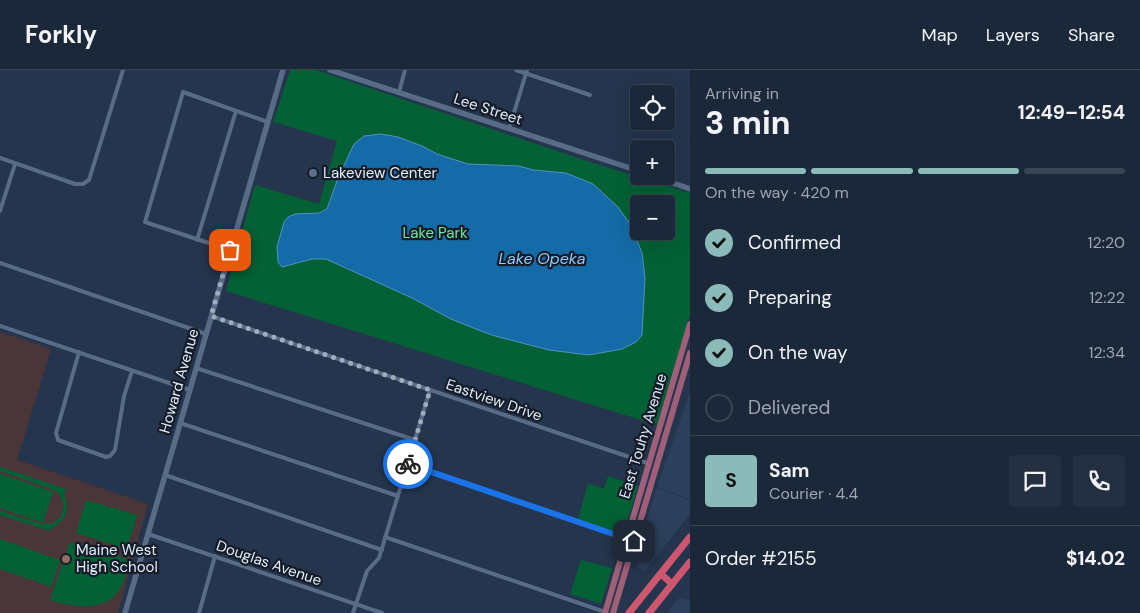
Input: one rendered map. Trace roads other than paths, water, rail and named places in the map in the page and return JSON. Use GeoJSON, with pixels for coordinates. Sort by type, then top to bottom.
{"type":"FeatureCollection","features":[{"type":"Feature","properties":{"kind":"highway"},"geometry":{"type":"LineString","coordinates":[[629,613],[690,537]]}},
{"type":"Feature","properties":{"kind":"highway"},"geometry":{"type":"LineString","coordinates":[[649,613],[690,562]]}},
{"type":"Feature","properties":{"kind":"highway"},"geometry":{"type":"LineString","coordinates":[[661,574],[672,584]]}},
{"type":"Feature","properties":{"kind":"main road","name":"East Touhy Avenue"},"geometry":{"type":"LineString","coordinates":[[605,612],[690,324]]}},
{"type":"Feature","properties":{"kind":"main road","name":"East Touhy Avenue"},"geometry":{"type":"LineString","coordinates":[[613,613],[690,353]]}},
{"type":"Feature","properties":{"kind":"street"},"geometry":{"type":"LineString","coordinates":[[0,158],[75,184],[86,182],[92,176],[124,70]]}},
{"type":"Feature","properties":{"kind":"street","name":"Howard Avenue"},"geometry":{"type":"LineString","coordinates":[[125,613],[283,70]]}},
{"type":"Feature","properties":{"kind":"street","name":"Lee Street"},"geometry":{"type":"LineString","coordinates":[[330,70],[630,168]]}},
{"type":"Feature","properties":{"kind":"street"},"geometry":{"type":"LineString","coordinates":[[399,92],[405,70]]}},
{"type":"Feature","properties":{"kind":"street"},"geometry":{"type":"LineString","coordinates":[[516,70],[590,95]]}},
{"type":"Feature","properties":{"kind":"street"},"geometry":{"type":"LineString","coordinates":[[509,129],[526,72]]}},
{"type":"Feature","properties":{"kind":"street"},"geometry":{"type":"LineString","coordinates":[[230,250],[145,222],[183,92],[268,122]]}},
{"type":"Feature","properties":{"kind":"street"},"geometry":{"type":"LineString","coordinates":[[197,240],[236,111]]}},
{"type":"Feature","properties":{"kind":"street"},"geometry":{"type":"LineString","coordinates":[[0,211],[15,164]]}},
{"type":"Feature","properties":{"kind":"street"},"geometry":{"type":"LineString","coordinates":[[675,183],[690,188]]}},
{"type":"Feature","properties":{"kind":"street"},"geometry":{"type":"LineString","coordinates":[[0,264],[206,334]]}},
{"type":"Feature","properties":{"kind":"street","name":"Eastview Drive"},"geometry":{"type":"LineString","coordinates":[[211,316],[656,466]]}},
{"type":"Feature","properties":{"kind":"street"},"geometry":{"type":"LineString","coordinates":[[0,326],[190,390]]}},
{"type":"Feature","properties":{"kind":"street"},"geometry":{"type":"LineString","coordinates":[[79,352],[56,438],[106,457],[110,456],[115,450],[124,396],[132,370]]}},
{"type":"Feature","properties":{"kind":"street"},"geometry":{"type":"LineString","coordinates":[[196,368],[415,440]]}},
{"type":"Feature","properties":{"kind":"street"},"geometry":{"type":"LineString","coordinates":[[354,613],[367,571],[379,558],[382,550],[430,390]]}},
{"type":"Feature","properties":{"kind":"street"},"geometry":{"type":"LineString","coordinates":[[180,423],[398,496]]}},
{"type":"Feature","properties":{"kind":"street"},"geometry":{"type":"LineString","coordinates":[[408,465],[634,541]]}},
{"type":"Feature","properties":{"kind":"street"},"geometry":{"type":"LineString","coordinates":[[165,475],[382,550]]}},
{"type":"Feature","properties":{"kind":"street","name":"Douglas Avenue"},"geometry":{"type":"LineString","coordinates":[[148,534],[382,613]]}},
{"type":"Feature","properties":{"kind":"street"},"geometry":{"type":"LineString","coordinates":[[385,537],[605,612]]}},
{"type":"Feature","properties":{"kind":"street"},"geometry":{"type":"LineString","coordinates":[[199,613],[215,556]]}},
{"type":"Feature","properties":{"kind":"water","name":"Lake Opeka"},"geometry":{"type":"Polygon","coordinates":[[[381,134],[398,137],[437,154],[468,164],[519,166],[533,170],[566,173],[593,184],[618,207],[630,224],[630,240],[637,240],[642,253],[645,277],[642,335],[636,342],[622,349],[589,355],[549,350],[495,336],[451,319],[412,298],[326,259],[312,259],[282,267],[278,262],[277,247],[284,222],[288,217],[295,214],[319,213],[327,209],[338,178],[354,144],[364,136],[381,134]]]}},
{"type":"Feature","properties":{"kind":"place","name":"Lakeview Center"},"geometry":{"type":"Point","coordinates":[313,173]}},
{"type":"Feature","properties":{"kind":"place","name":"Maine West High School"},"geometry":{"type":"Point","coordinates":[66,559]}},
{"type":"Feature","properties":{"kind":"park label","name":"Lake Park"},"geometry":{"type":"Point","coordinates":[435,233]}}]}
